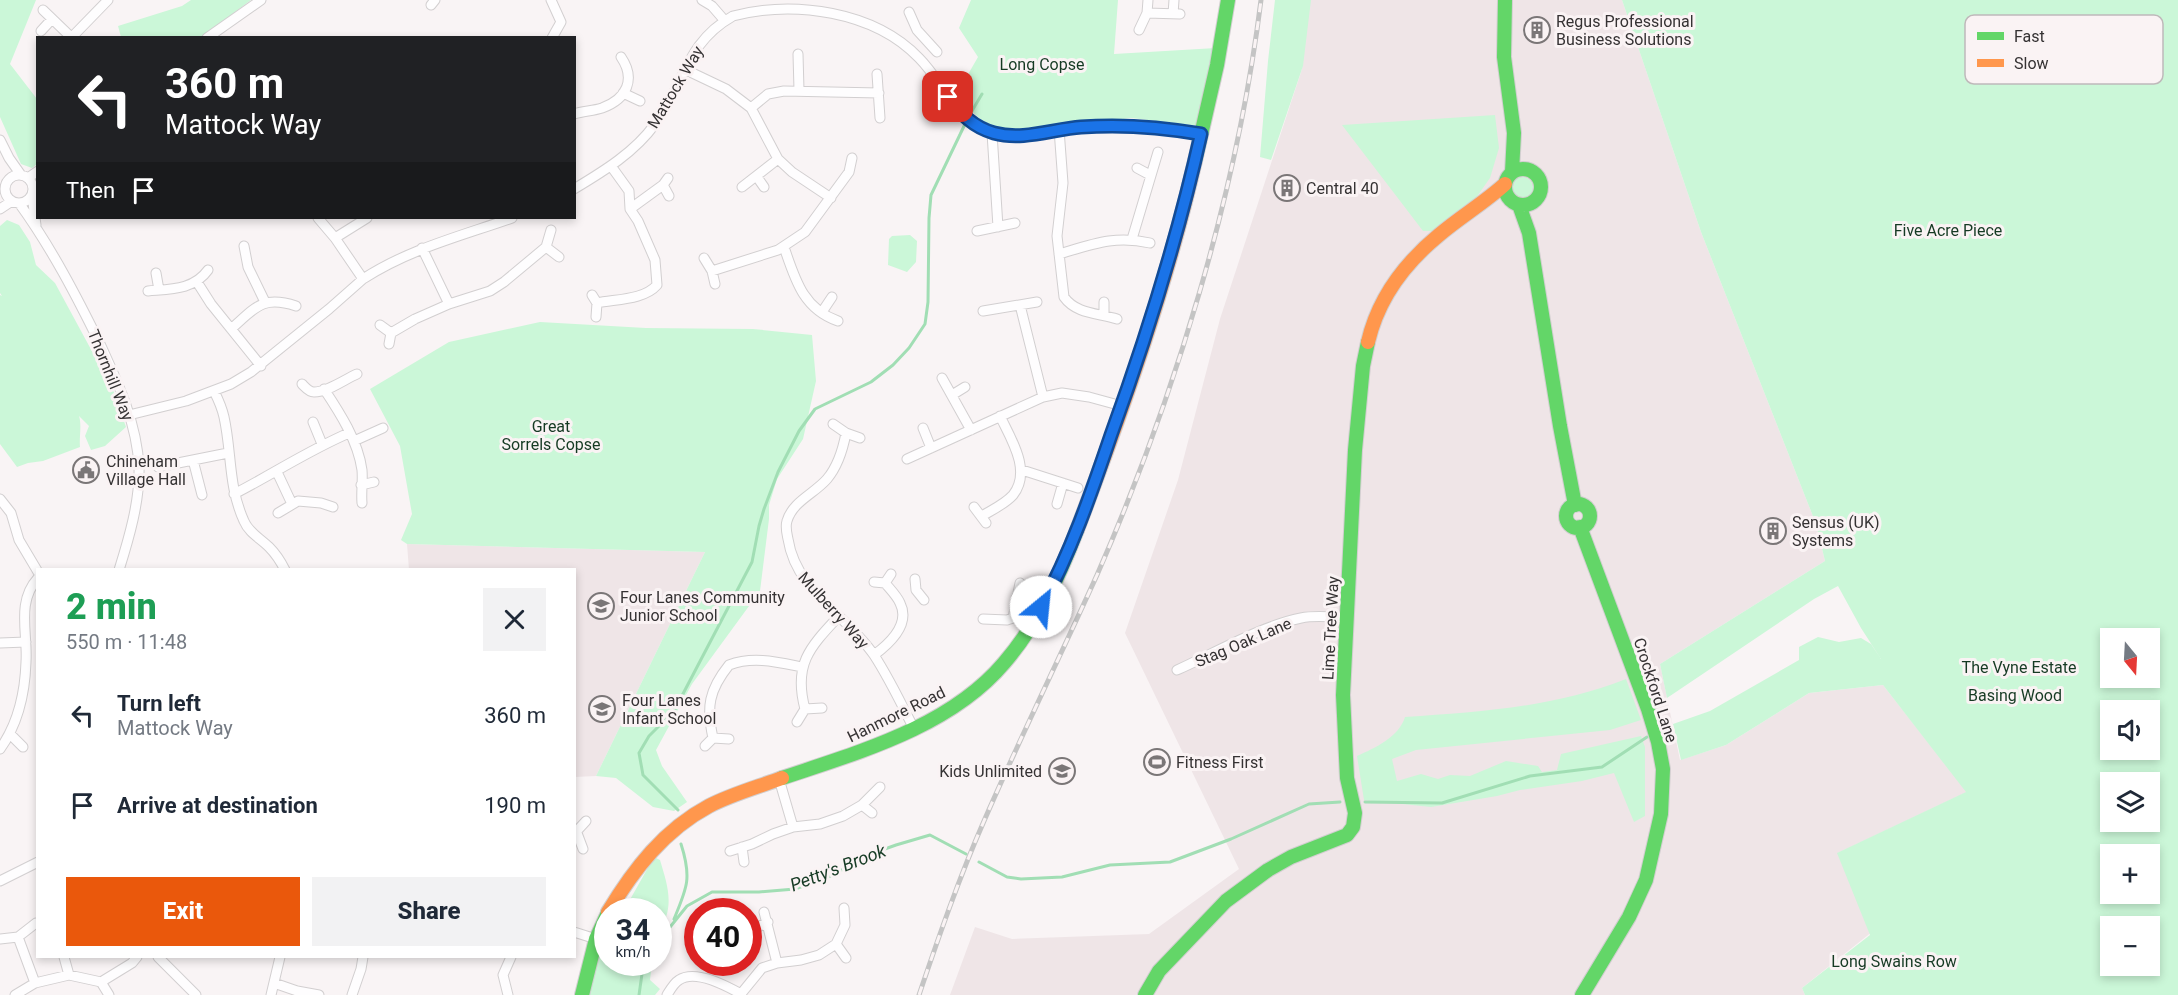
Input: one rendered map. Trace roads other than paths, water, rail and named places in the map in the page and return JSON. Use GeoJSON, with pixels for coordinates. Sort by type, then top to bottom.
{"type":"FeatureCollection","features":[{"type":"Feature","properties":{"kind":"street"},"geometry":{"type":"LineString","coordinates":[[73,36],[108,0]]}},
{"type":"Feature","properties":{"kind":"street"},"geometry":{"type":"LineString","coordinates":[[210,36],[261,0]]}},
{"type":"Feature","properties":{"kind":"street"},"geometry":{"type":"LineString","coordinates":[[551,0],[561,22],[553,36]]}},
{"type":"Feature","properties":{"kind":"street"},"geometry":{"type":"LineString","coordinates":[[702,0],[712,6],[725,21]]}},
{"type":"Feature","properties":{"kind":"street"},"geometry":{"type":"LineString","coordinates":[[1139,30],[1147,13],[1148,0]]}},
{"type":"Feature","properties":{"kind":"street"},"geometry":{"type":"LineString","coordinates":[[1147,13],[1176,14],[1174,0]]}},
{"type":"Feature","properties":{"kind":"street","name":"Hanmore Road"},"geometry":{"type":"LineString","coordinates":[[617,898],[631,875],[671,830],[712,804],[840,759],[954,706],[981,686],[1029,630],[1074,540],[1122,406],[1174,247],[1223,35],[1228,0]]}},
{"type":"Feature","properties":{"kind":"street"},"geometry":{"type":"LineString","coordinates":[[1505,0],[1504,57],[1514,133],[1512,172]]}},
{"type":"Feature","properties":{"kind":"street","name":"Mattock Way"},"geometry":{"type":"LineString","coordinates":[[576,188],[637,145],[670,101],[684,69],[702,41],[725,21],[751,8],[772,3],[802,1],[839,8],[880,27],[901,41],[920,59],[962,116],[972,124],[992,133],[1021,136],[1059,129],[1135,125],[1201,134]]}},
{"type":"Feature","properties":{"kind":"street"},"geometry":{"type":"LineString","coordinates":[[43,10],[71,36]]}},
{"type":"Feature","properties":{"kind":"street"},"geometry":{"type":"LineString","coordinates":[[909,12],[917,30],[937,52]]}},
{"type":"Feature","properties":{"kind":"street"},"geometry":{"type":"LineString","coordinates":[[41,31],[52,19]]}},
{"type":"Feature","properties":{"kind":"street"},"geometry":{"type":"LineString","coordinates":[[901,41],[917,30]]}},
{"type":"Feature","properties":{"kind":"street"},"geometry":{"type":"LineString","coordinates":[[798,54],[799,90]]}},
{"type":"Feature","properties":{"kind":"street"},"geometry":{"type":"LineString","coordinates":[[576,110],[602,108],[623,93],[630,81],[628,67],[621,57]]}},
{"type":"Feature","properties":{"kind":"street"},"geometry":{"type":"LineString","coordinates":[[684,69],[726,89],[751,108],[778,159],[792,172],[831,198]]}},
{"type":"Feature","properties":{"kind":"street"},"geometry":{"type":"LineString","coordinates":[[878,74],[880,118]]}},
{"type":"Feature","properties":{"kind":"street"},"geometry":{"type":"LineString","coordinates":[[751,108],[768,94],[799,90],[879,93]]}},
{"type":"Feature","properties":{"kind":"street"},"geometry":{"type":"LineString","coordinates":[[623,93],[640,101]]}},
{"type":"Feature","properties":{"kind":"street"},"geometry":{"type":"LineString","coordinates":[[1059,129],[1063,183],[1057,236],[1064,297],[1069,305],[1077,309],[1117,319]]}},
{"type":"Feature","properties":{"kind":"street"},"geometry":{"type":"LineString","coordinates":[[992,133],[998,227]]}},
{"type":"Feature","properties":{"kind":"street"},"geometry":{"type":"LineString","coordinates":[[1514,133],[1529,169]]}},
{"type":"Feature","properties":{"kind":"street","name":"Thornhill Way"},"geometry":{"type":"LineString","coordinates":[[0,140],[9,158],[30,184],[37,228]]}},
{"type":"Feature","properties":{"kind":"street"},"geometry":{"type":"LineString","coordinates":[[1132,239],[1158,152]]}},
{"type":"Feature","properties":{"kind":"street"},"geometry":{"type":"LineString","coordinates":[[4,192],[9,171],[9,158]]}},
{"type":"Feature","properties":{"kind":"street"},"geometry":{"type":"LineString","coordinates":[[712,271],[784,247],[805,232],[849,172],[852,158]]}},
{"type":"Feature","properties":{"kind":"street"},"geometry":{"type":"LineString","coordinates":[[742,187],[778,159]]}},
{"type":"Feature","properties":{"kind":"street"},"geometry":{"type":"LineString","coordinates":[[596,317],[594,299],[642,295],[657,285],[655,260],[638,221],[630,209],[629,191],[610,166]]}},
{"type":"Feature","properties":{"kind":"street"},"geometry":{"type":"LineString","coordinates":[[1137,168],[1150,175]]}},
{"type":"Feature","properties":{"kind":"street"},"geometry":{"type":"LineString","coordinates":[[1522,168],[1529,169],[1537,175],[1541,185],[1540,193],[1535,200],[1529,204],[1515,202],[1505,190],[1507,177],[1512,172],[1522,168]]}},
{"type":"Feature","properties":{"kind":"street"},"geometry":{"type":"LineString","coordinates":[[849,172],[860,178]]}},
{"type":"Feature","properties":{"kind":"street"},"geometry":{"type":"LineString","coordinates":[[0,209],[15,202],[28,200],[30,184],[12,177],[4,192]]}},
{"type":"Feature","properties":{"kind":"street"},"geometry":{"type":"LineString","coordinates":[[757,177],[764,187]]}},
{"type":"Feature","properties":{"kind":"street"},"geometry":{"type":"LineString","coordinates":[[630,209],[666,181],[669,196]]}},
{"type":"Feature","properties":{"kind":"street","name":"Lime Tree Way"},"geometry":{"type":"LineString","coordinates":[[1145,995],[1159,971],[1173,954],[1226,901],[1268,870],[1300,854],[1347,836],[1353,827],[1355,813],[1347,778],[1343,729],[1344,651],[1363,366],[1373,326],[1389,290],[1413,259],[1439,235],[1484,203],[1505,184]]}},
{"type":"Feature","properties":{"kind":"street","name":"Thornhill Way"},"geometry":{"type":"LineString","coordinates":[[4,192],[37,228],[86,315],[122,393],[129,415],[136,442],[139,480],[131,525],[120,568]]}},
{"type":"Feature","properties":{"kind":"street","name":"Crockford Lane"},"geometry":{"type":"LineString","coordinates":[[1529,233],[1535,200]]}},
{"type":"Feature","properties":{"kind":"street","name":"Crockford Lane"},"geometry":{"type":"LineString","coordinates":[[1515,202],[1529,233],[1575,505],[1567,511],[1566,518],[1573,527],[1580,527],[1656,735],[1663,769],[1661,814],[1654,855],[1629,917],[1582,995]]}},
{"type":"Feature","properties":{"kind":"street","name":"Lime Tree Way"},"geometry":{"type":"LineString","coordinates":[[1484,203],[1515,202]]}},
{"type":"Feature","properties":{"kind":"street"},"geometry":{"type":"LineString","coordinates":[[319,219],[335,237],[363,279]]}},
{"type":"Feature","properties":{"kind":"street"},"geometry":{"type":"LineString","coordinates":[[335,237],[366,219]]}},
{"type":"Feature","properties":{"kind":"street"},"geometry":{"type":"LineString","coordinates":[[129,415],[175,404],[231,384],[261,366],[363,279],[380,268],[422,248],[509,219]]}},
{"type":"Feature","properties":{"kind":"street"},"geometry":{"type":"LineString","coordinates":[[977,231],[1015,223]]}},
{"type":"Feature","properties":{"kind":"street"},"geometry":{"type":"LineString","coordinates":[[389,344],[391,333],[415,319],[449,304],[490,291],[546,247],[551,230]]}},
{"type":"Feature","properties":{"kind":"street"},"geometry":{"type":"LineString","coordinates":[[1059,254],[1105,240],[1132,239],[1150,243]]}},
{"type":"Feature","properties":{"kind":"street"},"geometry":{"type":"LineString","coordinates":[[244,246],[248,267],[265,302]]}},
{"type":"Feature","properties":{"kind":"street"},"geometry":{"type":"LineString","coordinates":[[546,247],[559,257]]}},
{"type":"Feature","properties":{"kind":"street"},"geometry":{"type":"LineString","coordinates":[[784,247],[798,288],[806,299],[829,318],[838,321]]}},
{"type":"Feature","properties":{"kind":"street"},"geometry":{"type":"LineString","coordinates":[[422,248],[449,304]]}},
{"type":"Feature","properties":{"kind":"street"},"geometry":{"type":"LineString","coordinates":[[704,258],[712,271],[715,284]]}},
{"type":"Feature","properties":{"kind":"street"},"geometry":{"type":"LineString","coordinates":[[147,291],[179,288],[197,282],[208,270]]}},
{"type":"Feature","properties":{"kind":"street"},"geometry":{"type":"LineString","coordinates":[[156,273],[159,290]]}},
{"type":"Feature","properties":{"kind":"street"},"geometry":{"type":"LineString","coordinates":[[197,282],[261,366]]}},
{"type":"Feature","properties":{"kind":"street"},"geometry":{"type":"LineString","coordinates":[[822,312],[832,297]]}},
{"type":"Feature","properties":{"kind":"street"},"geometry":{"type":"LineString","coordinates":[[231,329],[265,302],[277,301],[296,306]]}},
{"type":"Feature","properties":{"kind":"street"},"geometry":{"type":"LineString","coordinates":[[983,311],[1037,302]]}},
{"type":"Feature","properties":{"kind":"street"},"geometry":{"type":"LineString","coordinates":[[1104,302],[1104,315]]}},
{"type":"Feature","properties":{"kind":"street"},"geometry":{"type":"LineString","coordinates":[[1020,305],[1043,397]]}},
{"type":"Feature","properties":{"kind":"street"},"geometry":{"type":"LineString","coordinates":[[380,325],[391,333]]}},
{"type":"Feature","properties":{"kind":"street"},"geometry":{"type":"LineString","coordinates":[[302,384],[314,392],[357,374]]}},
{"type":"Feature","properties":{"kind":"street"},"geometry":{"type":"LineString","coordinates":[[942,378],[971,430]]}},
{"type":"Feature","properties":{"kind":"street"},"geometry":{"type":"LineString","coordinates":[[952,395],[965,387]]}},
{"type":"Feature","properties":{"kind":"street"},"geometry":{"type":"LineString","coordinates":[[324,389],[352,437],[362,472],[362,503]]}},
{"type":"Feature","properties":{"kind":"street"},"geometry":{"type":"LineString","coordinates":[[214,391],[224,413],[234,494],[248,528],[270,548],[284,568]]}},
{"type":"Feature","properties":{"kind":"street"},"geometry":{"type":"LineString","coordinates":[[907,459],[1043,397],[1062,393],[1089,397],[1122,406]]}},
{"type":"Feature","properties":{"kind":"street"},"geometry":{"type":"LineString","coordinates":[[974,507],[984,520],[1013,494],[1020,482],[1022,470],[1012,441],[1000,417]]}},
{"type":"Feature","properties":{"kind":"street"},"geometry":{"type":"LineString","coordinates":[[313,422],[322,444]]}},
{"type":"Feature","properties":{"kind":"street"},"geometry":{"type":"LineString","coordinates":[[833,424],[846,433],[860,438]]}},
{"type":"Feature","properties":{"kind":"street"},"geometry":{"type":"LineString","coordinates":[[234,494],[277,472],[322,444],[383,428]]}},
{"type":"Feature","properties":{"kind":"street"},"geometry":{"type":"LineString","coordinates":[[923,428],[931,448]]}},
{"type":"Feature","properties":{"kind":"street","name":"Mulberry Way"},"geometry":{"type":"LineString","coordinates":[[846,433],[835,468],[826,481],[799,502],[789,514],[786,525],[794,564],[801,576],[857,632],[874,655],[913,727]]}},
{"type":"Feature","properties":{"kind":"street"},"geometry":{"type":"LineString","coordinates":[[158,467],[228,453]]}},
{"type":"Feature","properties":{"kind":"street"},"geometry":{"type":"LineString","coordinates":[[193,460],[202,495]]}},
{"type":"Feature","properties":{"kind":"street"},"geometry":{"type":"LineString","coordinates":[[1022,470],[1078,488]]}},
{"type":"Feature","properties":{"kind":"street"},"geometry":{"type":"LineString","coordinates":[[277,472],[292,504]]}},
{"type":"Feature","properties":{"kind":"street"},"geometry":{"type":"LineString","coordinates":[[361,485],[374,482]]}},
{"type":"Feature","properties":{"kind":"street"},"geometry":{"type":"LineString","coordinates":[[1057,504],[1063,483]]}},
{"type":"Feature","properties":{"kind":"street"},"geometry":{"type":"LineString","coordinates":[[0,498],[10,513],[19,540],[36,569]]}},
{"type":"Feature","properties":{"kind":"street"},"geometry":{"type":"LineString","coordinates":[[282,514],[292,504],[306,500],[321,502],[333,507]]}},
{"type":"Feature","properties":{"kind":"street"},"geometry":{"type":"LineString","coordinates":[[874,582],[888,579],[900,601],[902,618],[897,633],[889,644],[874,655]]}},
{"type":"Feature","properties":{"kind":"street"},"geometry":{"type":"LineString","coordinates":[[915,579],[916,590],[924,600]]}},
{"type":"Feature","properties":{"kind":"street"},"geometry":{"type":"LineString","coordinates":[[0,749],[10,734],[20,704],[27,663],[24,602],[36,580]]}},
{"type":"Feature","properties":{"kind":"street"},"geometry":{"type":"LineString","coordinates":[[983,619],[1013,618],[1020,583]]}},
{"type":"Feature","properties":{"kind":"street"},"geometry":{"type":"LineString","coordinates":[[900,601],[916,590]]}},
{"type":"Feature","properties":{"kind":"street"},"geometry":{"type":"LineString","coordinates":[[1017,597],[1041,607]]}},
{"type":"Feature","properties":{"kind":"street"},"geometry":{"type":"LineString","coordinates":[[805,709],[802,700],[802,667],[812,645],[839,616]]}},
{"type":"Feature","properties":{"kind":"street","name":"Stag Oak Lane"},"geometry":{"type":"LineString","coordinates":[[1177,670],[1272,627],[1300,618],[1320,616],[1347,618]]}},
{"type":"Feature","properties":{"kind":"street"},"geometry":{"type":"LineString","coordinates":[[0,643],[26,642]]}},
{"type":"Feature","properties":{"kind":"street"},"geometry":{"type":"LineString","coordinates":[[713,738],[709,707],[713,689],[729,665],[749,660],[765,660],[802,667]]}},
{"type":"Feature","properties":{"kind":"street"},"geometry":{"type":"LineString","coordinates":[[805,709],[822,708]]}},
{"type":"Feature","properties":{"kind":"street"},"geometry":{"type":"LineString","coordinates":[[797,722],[805,709]]}},
{"type":"Feature","properties":{"kind":"street"},"geometry":{"type":"LineString","coordinates":[[10,734],[22,747]]}},
{"type":"Feature","properties":{"kind":"street"},"geometry":{"type":"LineString","coordinates":[[705,746],[713,738],[729,739]]}},
{"type":"Feature","properties":{"kind":"street"},"geometry":{"type":"LineString","coordinates":[[779,779],[793,827]]}},
{"type":"Feature","properties":{"kind":"street"},"geometry":{"type":"LineString","coordinates":[[730,850],[793,827],[820,824],[843,816],[862,805],[880,787]]}},
{"type":"Feature","properties":{"kind":"street"},"geometry":{"type":"LineString","coordinates":[[862,805],[872,813]]}},
{"type":"Feature","properties":{"kind":"street"},"geometry":{"type":"LineString","coordinates":[[583,849],[576,834],[586,821]]}},
{"type":"Feature","properties":{"kind":"street"},"geometry":{"type":"LineString","coordinates":[[742,847],[744,862]]}},
{"type":"Feature","properties":{"kind":"street"},"geometry":{"type":"LineString","coordinates":[[0,880],[33,863]]}},
{"type":"Feature","properties":{"kind":"street"},"geometry":{"type":"LineString","coordinates":[[667,995],[678,980],[685,978],[721,982],[740,994],[762,968],[819,955],[836,944],[845,926],[844,908]]}},
{"type":"Feature","properties":{"kind":"street"},"geometry":{"type":"LineString","coordinates":[[764,912],[777,963]]}},
{"type":"Feature","properties":{"kind":"street"},"geometry":{"type":"LineString","coordinates":[[762,925],[768,922]]}},
{"type":"Feature","properties":{"kind":"street"},"geometry":{"type":"LineString","coordinates":[[0,939],[18,937],[36,923]]}},
{"type":"Feature","properties":{"kind":"street"},"geometry":{"type":"LineString","coordinates":[[576,933],[594,938]]}},
{"type":"Feature","properties":{"kind":"street"},"geometry":{"type":"LineString","coordinates":[[18,937],[35,983]]}},
{"type":"Feature","properties":{"kind":"street"},"geometry":{"type":"LineString","coordinates":[[836,944],[846,958]]}},
{"type":"Feature","properties":{"kind":"street","name":"Hanmore Road"},"geometry":{"type":"LineString","coordinates":[[582,995],[594,947]]}},
{"type":"Feature","properties":{"kind":"street"},"geometry":{"type":"LineString","coordinates":[[64,958],[69,975]]}},
{"type":"Feature","properties":{"kind":"street"},"geometry":{"type":"LineString","coordinates":[[100,982],[132,963],[136,958]]}},
{"type":"Feature","properties":{"kind":"street"},"geometry":{"type":"LineString","coordinates":[[159,958],[195,995]]}},
{"type":"Feature","properties":{"kind":"street"},"geometry":{"type":"LineString","coordinates":[[271,995],[280,958]]}},
{"type":"Feature","properties":{"kind":"street"},"geometry":{"type":"LineString","coordinates":[[351,995],[362,969],[361,958]]}},
{"type":"Feature","properties":{"kind":"street"},"geometry":{"type":"LineString","coordinates":[[508,995],[503,975],[511,958]]}},
{"type":"Feature","properties":{"kind":"street"},"geometry":{"type":"LineString","coordinates":[[15,995],[35,983],[69,975],[100,982],[109,995]]}},
{"type":"Feature","properties":{"kind":"street"},"geometry":{"type":"LineString","coordinates":[[274,983],[297,991],[319,995]]}},
{"type":"Feature","properties":{"kind":"waterway"},"geometry":{"type":"LineString","coordinates":[[969,116],[982,94]]}},
{"type":"Feature","properties":{"kind":"waterway"},"geometry":{"type":"LineString","coordinates":[[678,810],[643,775],[639,753],[649,736],[674,711],[752,562],[764,509],[778,472],[799,431],[815,409],[871,382],[893,365],[909,348],[925,324],[928,302],[931,195],[966,122]]}},
{"type":"Feature","properties":{"kind":"waterway"},"geometry":{"type":"LineString","coordinates":[[1365,802],[1442,803],[1530,776],[1602,767],[1647,737]]}},
{"type":"Feature","properties":{"kind":"waterway"},"geometry":{"type":"LineString","coordinates":[[979,862],[1007,877],[1021,879],[1062,877],[1110,865],[1170,862],[1231,839],[1309,804],[1340,802]]}},
{"type":"Feature","properties":{"kind":"waterway","name":"Petty's Brook"},"geometry":{"type":"LineString","coordinates":[[672,925],[687,906],[712,892],[795,889],[833,875],[868,855],[930,835],[966,854]]}},
{"type":"Feature","properties":{"kind":"waterway"},"geometry":{"type":"LineString","coordinates":[[674,919],[682,899],[687,874],[681,844]]}},
{"type":"Feature","properties":{"kind":"waterway","name":"Petty's Brook"},"geometry":{"type":"LineString","coordinates":[[639,995],[642,976]]}},
{"type":"Feature","properties":{"kind":"railway"},"geometry":{"type":"LineString","coordinates":[[919,995],[975,842],[1097,575],[1152,437],[1177,366],[1219,220],[1236,146],[1261,0]]}},
{"type":"Feature","properties":{"kind":"place","name":"Regus Professional Business Solutions"},"geometry":{"type":"Point","coordinates":[1537,30]}},
{"type":"Feature","properties":{"kind":"place","name":"Central 40"},"geometry":{"type":"Point","coordinates":[1287,188]}},
{"type":"Feature","properties":{"kind":"place","name":"Chineham Village Hall"},"geometry":{"type":"Point","coordinates":[86,470]}},
{"type":"Feature","properties":{"kind":"place","name":"Sensus (UK) Systems"},"geometry":{"type":"Point","coordinates":[1773,531]}},
{"type":"Feature","properties":{"kind":"place","name":"Four Lanes Community Junior School"},"geometry":{"type":"Point","coordinates":[601,606]}},
{"type":"Feature","properties":{"kind":"place","name":"Four Lanes Infant School"},"geometry":{"type":"Point","coordinates":[602,709]}},
{"type":"Feature","properties":{"kind":"place","name":"Fitness First"},"geometry":{"type":"Point","coordinates":[1157,762]}},
{"type":"Feature","properties":{"kind":"place","name":"Kids Unlimited"},"geometry":{"type":"Point","coordinates":[1062,771]}},
{"type":"Feature","properties":{"kind":"park label","name":"Long Copse"},"geometry":{"type":"Point","coordinates":[1042,64]}},
{"type":"Feature","properties":{"kind":"park label","name":"Five Acre Piece"},"geometry":{"type":"Point","coordinates":[1948,230]}},
{"type":"Feature","properties":{"kind":"park label","name":"Great Sorrels Copse"},"geometry":{"type":"Point","coordinates":[551,435]}},
{"type":"Feature","properties":{"kind":"park label","name":"The Vyne Estate"},"geometry":{"type":"Point","coordinates":[2019,667]}},
{"type":"Feature","properties":{"kind":"park label","name":"Basing Wood"},"geometry":{"type":"Point","coordinates":[2015,695]}},
{"type":"Feature","properties":{"kind":"park label","name":"Long Swains Row"},"geometry":{"type":"Point","coordinates":[1894,961]}}]}
